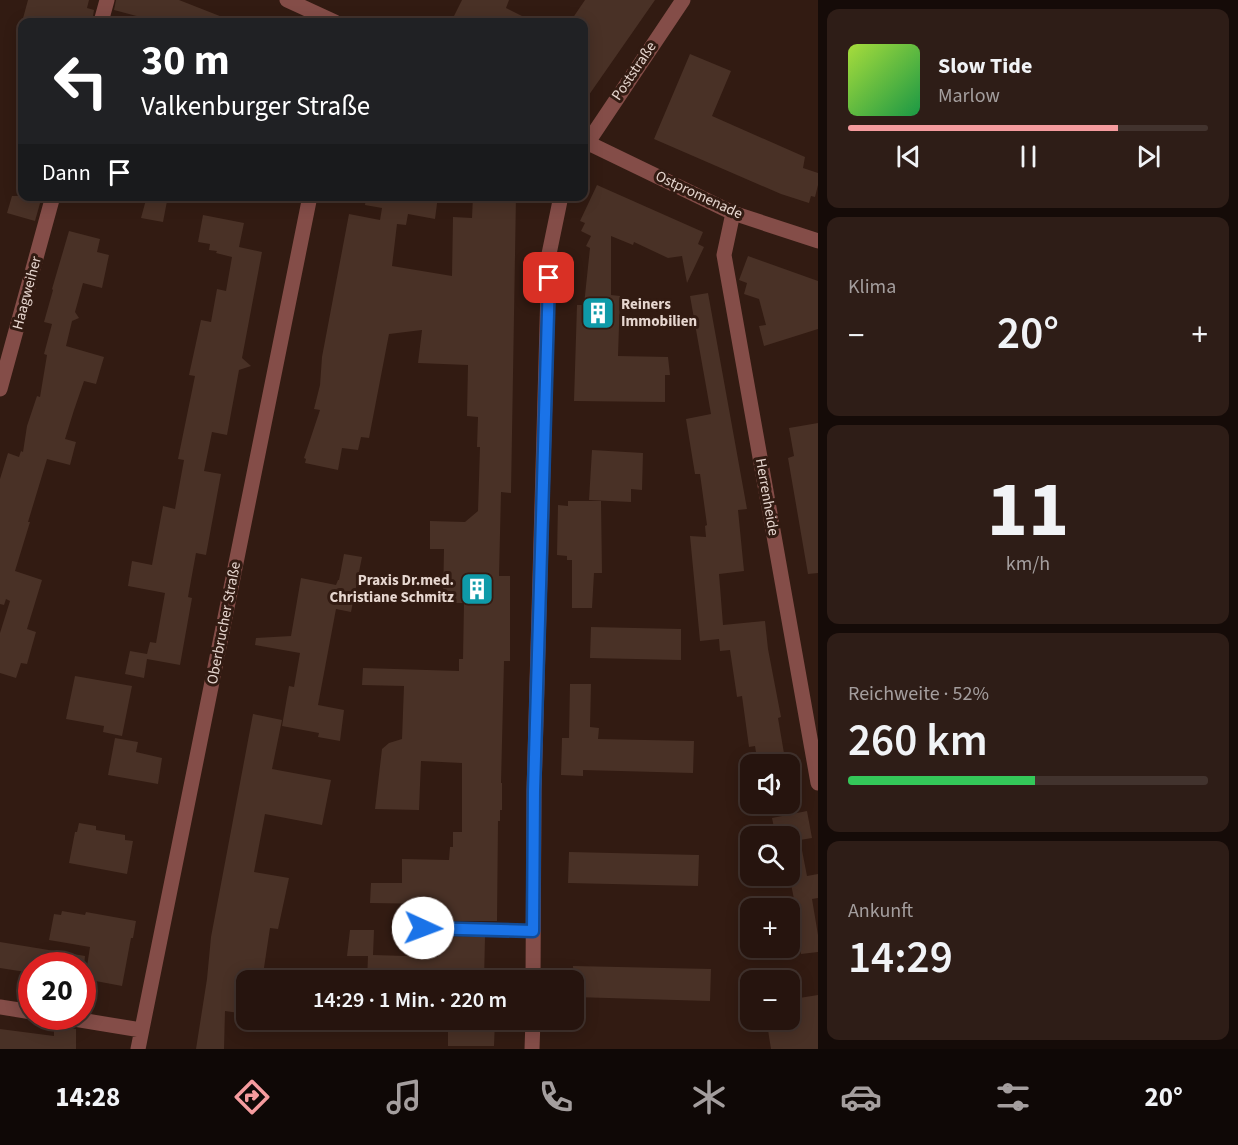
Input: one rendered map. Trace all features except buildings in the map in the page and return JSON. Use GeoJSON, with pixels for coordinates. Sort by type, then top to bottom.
{"type":"FeatureCollection","features":[{"type":"Feature","properties":{"kind":"street"},"geometry":{"type":"LineString","coordinates":[[102,18],[107,0]]}},
{"type":"Feature","properties":{"kind":"street"},"geometry":{"type":"LineString","coordinates":[[286,0],[326,18]]}},
{"type":"Feature","properties":{"kind":"street","name":"Poststraße"},"geometry":{"type":"LineString","coordinates":[[588,138],[683,0]]}},
{"type":"Feature","properties":{"kind":"street","name":"Ostpromenade"},"geometry":{"type":"LineString","coordinates":[[588,146],[734,213],[818,241]]}},
{"type":"Feature","properties":{"kind":"street","name":"Haagweiher"},"geometry":{"type":"LineString","coordinates":[[0,388],[52,201]]}},
{"type":"Feature","properties":{"kind":"street","name":"Oberbrucher Straße"},"geometry":{"type":"LineString","coordinates":[[138,1049],[309,201]]}},
{"type":"Feature","properties":{"kind":"street"},"geometry":{"type":"LineString","coordinates":[[533,970],[534,791],[549,254],[560,201]]}},
{"type":"Feature","properties":{"kind":"street","name":"Herrenheide"},"geometry":{"type":"LineString","coordinates":[[734,213],[724,255],[818,783]]}},
{"type":"Feature","properties":{"kind":"street"},"geometry":{"type":"LineString","coordinates":[[0,1007],[18,1010]]}},
{"type":"Feature","properties":{"kind":"street"},"geometry":{"type":"LineString","coordinates":[[96,1023],[141,1030]]}},
{"type":"Feature","properties":{"kind":"street"},"geometry":{"type":"LineString","coordinates":[[532,1049],[533,1030]]}},
{"type":"Feature","properties":{"kind":"lane"},"geometry":{"type":"LineString","coordinates":[[423,928],[533,931]]}},
{"type":"Feature","properties":{"kind":"place","name":"Reiners Immobilien"},"geometry":{"type":"Point","coordinates":[598,313]}},
{"type":"Feature","properties":{"kind":"place","name":"Praxis Dr.med. Christiane Schmitz"},"geometry":{"type":"Point","coordinates":[477,589]}},
{"type":"Feature","properties":{"kind":"route"},"geometry":{"type":"LineString","coordinates":[[423,928],[533,931],[534,791],[549,278]]}}]}
